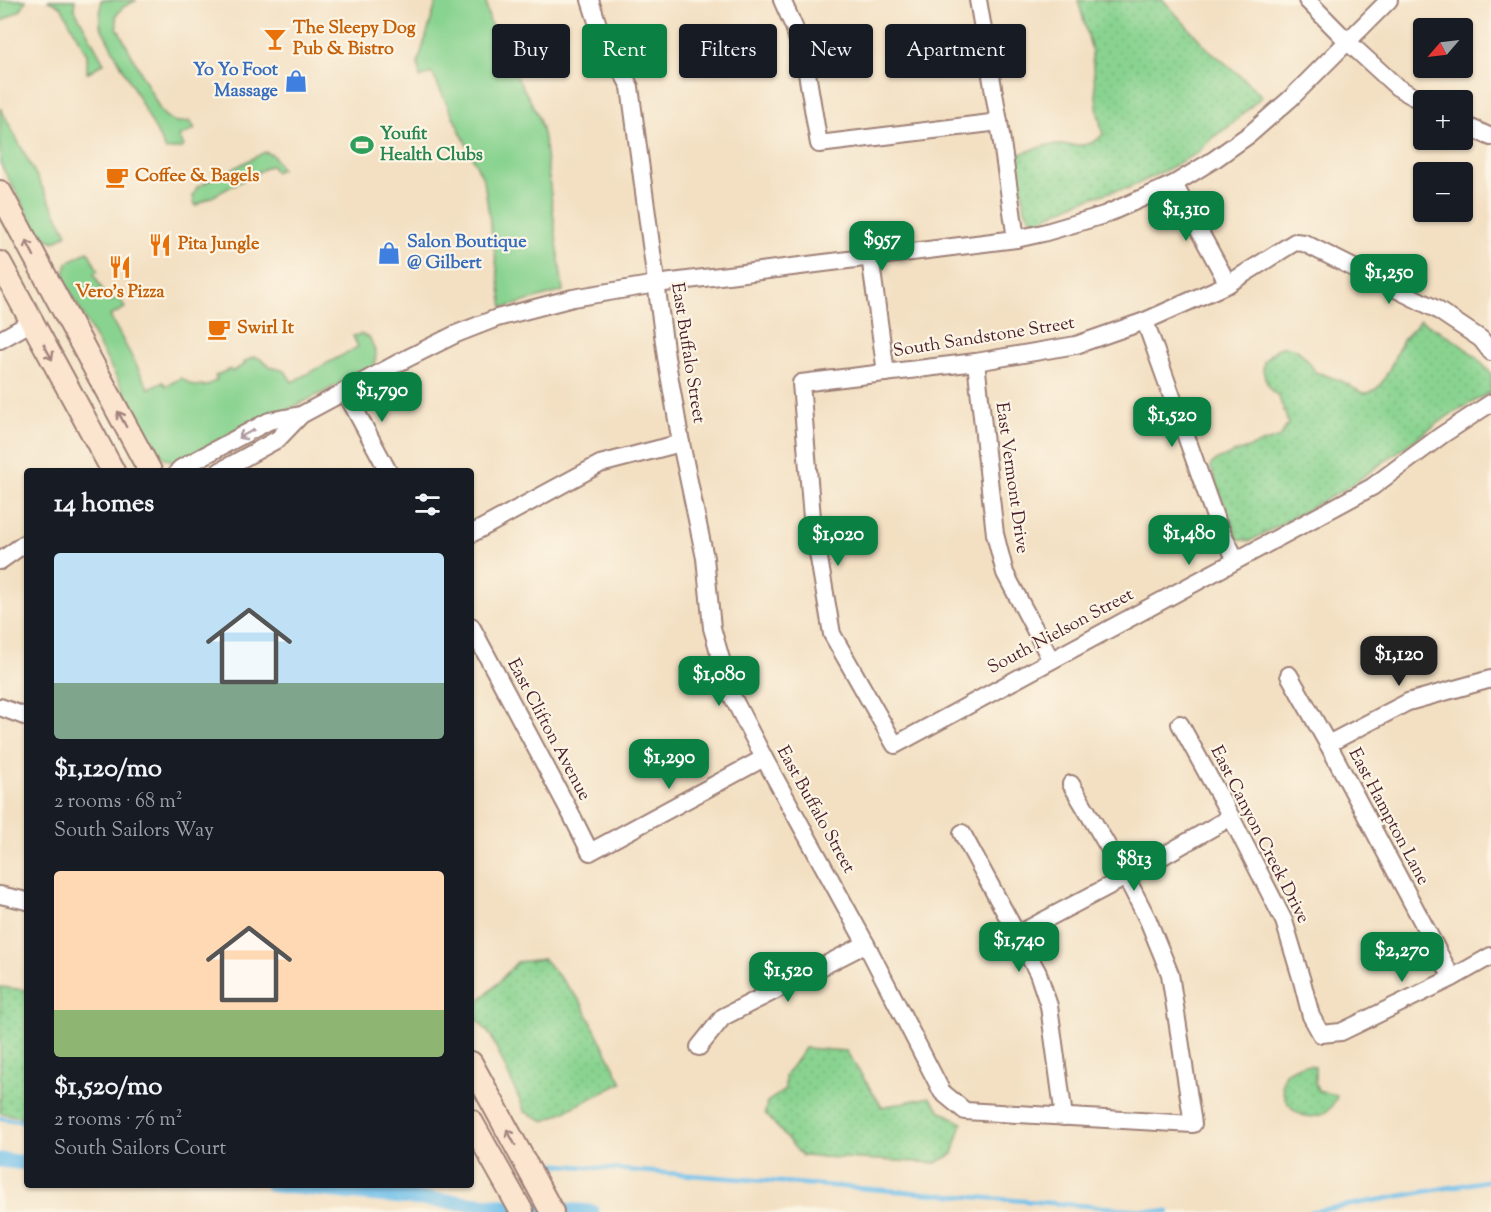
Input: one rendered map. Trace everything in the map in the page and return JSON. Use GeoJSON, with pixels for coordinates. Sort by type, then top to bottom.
{"type":"FeatureCollection","features":[{"type":"Feature","properties":{"kind":"main road"},"geometry":{"type":"LineString","coordinates":[[0,192],[148,468]]}},
{"type":"Feature","properties":{"kind":"main road"},"geometry":{"type":"LineString","coordinates":[[0,263],[111,468]]}},
{"type":"Feature","properties":{"kind":"main road"},"geometry":{"type":"LineString","coordinates":[[32,322],[51,323],[59,331],[75,360],[95,368]]}},
{"type":"Feature","properties":{"kind":"main road"},"geometry":{"type":"LineString","coordinates":[[474,1069],[552,1212]]}},
{"type":"Feature","properties":{"kind":"main road"},"geometry":{"type":"LineString","coordinates":[[474,1126],[522,1212]]}},
{"type":"Feature","properties":{"kind":"street","name":"East Buffalo Street"},"geometry":{"type":"LineString","coordinates":[[590,0],[599,28],[630,87],[666,357],[705,558],[712,628],[732,694],[764,758],[866,944],[942,1092],[965,1111],[1192,1124],[1170,974],[1148,920],[1126,877]]}},
{"type":"Feature","properties":{"kind":"street"},"geometry":{"type":"LineString","coordinates":[[782,0],[794,27],[807,73],[819,144],[999,122]]}},
{"type":"Feature","properties":{"kind":"street"},"geometry":{"type":"LineString","coordinates":[[978,0],[1016,239]]}},
{"type":"Feature","properties":{"kind":"street"},"geometry":{"type":"LineString","coordinates":[[1307,0],[1397,87],[1413,96]]}},
{"type":"Feature","properties":{"kind":"street"},"geometry":{"type":"LineString","coordinates":[[225,468],[278,439],[301,415],[456,334],[497,318],[573,298],[656,284],[1016,239],[1104,215],[1174,184],[1250,134],[1290,99],[1389,0]]}},
{"type":"Feature","properties":{"kind":"street"},"geometry":{"type":"LineString","coordinates":[[1473,129],[1491,137]]}},
{"type":"Feature","properties":{"kind":"street"},"geometry":{"type":"LineString","coordinates":[[1174,184],[1228,284]]}},
{"type":"Feature","properties":{"kind":"street","name":"South Sandstone Street"},"geometry":{"type":"LineString","coordinates":[[895,745],[832,634],[812,518],[801,383],[976,362],[1076,345],[1145,321],[1228,284],[1294,242],[1304,243],[1436,309],[1481,339],[1491,352]]}},
{"type":"Feature","properties":{"kind":"street"},"geometry":{"type":"LineString","coordinates":[[870,256],[886,373]]}},
{"type":"Feature","properties":{"kind":"street"},"geometry":{"type":"LineString","coordinates":[[1145,321],[1216,520],[1236,560]]}},
{"type":"Feature","properties":{"kind":"street"},"geometry":{"type":"LineString","coordinates":[[0,340],[32,322]]}},
{"type":"Feature","properties":{"kind":"street","name":"East Vermont Drive"},"geometry":{"type":"LineString","coordinates":[[976,362],[995,534],[1005,573],[1051,660]]}},
{"type":"Feature","properties":{"kind":"street"},"geometry":{"type":"LineString","coordinates":[[345,391],[386,468]]}},
{"type":"Feature","properties":{"kind":"street","name":"South Nielson Street"},"geometry":{"type":"LineString","coordinates":[[895,745],[1372,487],[1442,435],[1491,403]]}},
{"type":"Feature","properties":{"kind":"street"},"geometry":{"type":"LineString","coordinates":[[181,468],[269,421],[301,415]]}},
{"type":"Feature","properties":{"kind":"street"},"geometry":{"type":"LineString","coordinates":[[474,532],[600,464],[681,443]]}},
{"type":"Feature","properties":{"kind":"street"},"geometry":{"type":"LineString","coordinates":[[0,561],[24,544]]}},
{"type":"Feature","properties":{"kind":"street","name":"East Clifton Avenue"},"geometry":{"type":"LineString","coordinates":[[474,632],[590,852],[764,758]]}},
{"type":"Feature","properties":{"kind":"street","name":"East Hampton Lane"},"geometry":{"type":"LineString","coordinates":[[1289,675],[1452,978]]}},
{"type":"Feature","properties":{"kind":"street"},"geometry":{"type":"LineString","coordinates":[[1328,744],[1408,702],[1491,679]]}},
{"type":"Feature","properties":{"kind":"street"},"geometry":{"type":"LineString","coordinates":[[0,707],[24,716]]}},
{"type":"Feature","properties":{"kind":"street","name":"East Canyon Creek Drive"},"geometry":{"type":"LineString","coordinates":[[1180,724],[1284,921],[1311,1016],[1321,1034],[1341,1032],[1452,978]]}},
{"type":"Feature","properties":{"kind":"street"},"geometry":{"type":"LineString","coordinates":[[1071,784],[1126,877]]}},
{"type":"Feature","properties":{"kind":"street"},"geometry":{"type":"LineString","coordinates":[[1018,934],[1126,877],[1231,817]]}},
{"type":"Feature","properties":{"kind":"street"},"geometry":{"type":"LineString","coordinates":[[962,833],[1038,973],[1049,1006],[1064,1117]]}},
{"type":"Feature","properties":{"kind":"street"},"geometry":{"type":"LineString","coordinates":[[0,895],[24,901]]}},
{"type":"Feature","properties":{"kind":"street"},"geometry":{"type":"LineString","coordinates":[[699,1047],[723,1017],[866,944]]}},
{"type":"Feature","properties":{"kind":"street"},"geometry":{"type":"LineString","coordinates":[[1452,978],[1491,956]]}},
{"type":"Feature","properties":{"kind":"green space"},"geometry":{"type":"Polygon","coordinates":[[[0,0],[26,0],[21,10],[0,22],[0,0]]]}},
{"type":"Feature","properties":{"kind":"green space"},"geometry":{"type":"Polygon","coordinates":[[[47,0],[75,0],[74,8],[104,63],[87,73],[87,55],[61,6],[47,0]]]}},
{"type":"Feature","properties":{"kind":"green space"},"geometry":{"type":"Polygon","coordinates":[[[101,0],[137,0],[123,7],[116,16],[117,27],[162,113],[175,121],[190,121],[195,129],[179,137],[184,146],[181,148],[166,150],[100,25],[101,0]]]}},
{"type":"Feature","properties":{"kind":"green space"},"geometry":{"type":"Polygon","coordinates":[[[437,0],[486,0],[492,28],[492,78],[517,78],[542,128],[563,291],[503,308],[484,181],[432,73],[420,78],[418,63],[437,0]]]}},
{"type":"Feature","properties":{"kind":"green space"},"geometry":{"type":"Polygon","coordinates":[[[1078,0],[1163,0],[1207,48],[1262,96],[1197,153],[1129,188],[1075,203],[1038,221],[1030,218],[1025,209],[1016,155],[1044,146],[1084,145],[1098,140],[1103,134],[1098,114],[1091,47],[1078,0]]]}},
{"type":"Feature","properties":{"kind":"green space"},"geometry":{"type":"Polygon","coordinates":[[[0,107],[67,234],[54,242],[40,236],[0,163],[0,107]]]}},
{"type":"Feature","properties":{"kind":"green space"},"geometry":{"type":"Polygon","coordinates":[[[265,152],[273,155],[281,169],[275,172],[271,165],[195,206],[193,196],[197,187],[265,152]]]}},
{"type":"Feature","properties":{"kind":"green space"},"geometry":{"type":"Polygon","coordinates":[[[88,251],[98,271],[94,274],[109,302],[119,297],[125,308],[110,316],[149,389],[163,382],[166,386],[181,378],[194,386],[203,385],[204,387],[217,380],[215,376],[230,369],[232,372],[253,357],[259,358],[271,367],[285,371],[292,382],[358,347],[353,336],[361,334],[370,338],[376,354],[374,367],[178,464],[158,455],[63,278],[67,263],[88,251]]]}},
{"type":"Feature","properties":{"kind":"green space"},"geometry":{"type":"Polygon","coordinates":[[[1420,320],[1458,343],[1484,365],[1491,374],[1491,392],[1451,414],[1347,488],[1250,541],[1237,539],[1210,466],[1231,454],[1280,437],[1288,424],[1278,395],[1272,392],[1266,381],[1263,370],[1264,361],[1279,348],[1291,347],[1305,357],[1315,372],[1338,380],[1361,392],[1369,393],[1382,383],[1404,339],[1420,320]]]}},
{"type":"Feature","properties":{"kind":"green space"},"geometry":{"type":"Polygon","coordinates":[[[544,959],[581,1002],[622,1083],[545,1121],[525,1112],[491,1036],[474,1016],[474,1005],[517,962],[544,959]]]}},
{"type":"Feature","properties":{"kind":"green space"},"geometry":{"type":"Polygon","coordinates":[[[0,987],[24,990],[24,1117],[0,1113],[0,987]]]}},
{"type":"Feature","properties":{"kind":"green space"},"geometry":{"type":"Polygon","coordinates":[[[805,1048],[846,1051],[882,1107],[929,1097],[941,1111],[962,1123],[953,1154],[936,1163],[802,1156],[765,1113],[767,1102],[785,1090],[785,1076],[805,1048]]]}},
{"type":"Feature","properties":{"kind":"green space"},"geometry":{"type":"Polygon","coordinates":[[[1305,1065],[1315,1066],[1315,1082],[1318,1091],[1337,1095],[1331,1107],[1318,1116],[1309,1117],[1300,1114],[1292,1108],[1283,1092],[1282,1083],[1285,1073],[1305,1065]]]}},
{"type":"Feature","properties":{"kind":"waterway"},"geometry":{"type":"LineString","coordinates":[[0,1118],[24,1122]]}},
{"type":"Feature","properties":{"kind":"waterway"},"geometry":{"type":"LineString","coordinates":[[0,1160],[24,1163]]}},
{"type":"Feature","properties":{"kind":"waterway"},"geometry":{"type":"LineString","coordinates":[[548,1164],[1168,1212]]}},
{"type":"Feature","properties":{"kind":"waterway"},"geometry":{"type":"LineString","coordinates":[[1310,1212],[1491,1180]]}},
{"type":"Feature","properties":{"kind":"waterway"},"geometry":{"type":"LineString","coordinates":[[304,1188],[592,1212]]}},
{"type":"Feature","properties":{"kind":"place","name":"The Sleepy Dog Pub & Bistro"},"geometry":{"type":"Point","coordinates":[275,39]}},
{"type":"Feature","properties":{"kind":"place","name":"Yo Yo Foot Massage"},"geometry":{"type":"Point","coordinates":[296,81]}},
{"type":"Feature","properties":{"kind":"place","name":"Youfit Health Clubs"},"geometry":{"type":"Point","coordinates":[362,145]}},
{"type":"Feature","properties":{"kind":"place","name":"Coffee & Bagels"},"geometry":{"type":"Point","coordinates":[117,177]}},
{"type":"Feature","properties":{"kind":"place","name":"Pita Jungle"},"geometry":{"type":"Point","coordinates":[160,245]}},
{"type":"Feature","properties":{"kind":"place","name":"Salon Boutique @ Gilbert"},"geometry":{"type":"Point","coordinates":[389,253]}},
{"type":"Feature","properties":{"kind":"place","name":"Vero’s Pizza"},"geometry":{"type":"Point","coordinates":[120,267]}},
{"type":"Feature","properties":{"kind":"place","name":"Swirl It"},"geometry":{"type":"Point","coordinates":[219,329]}}]}
